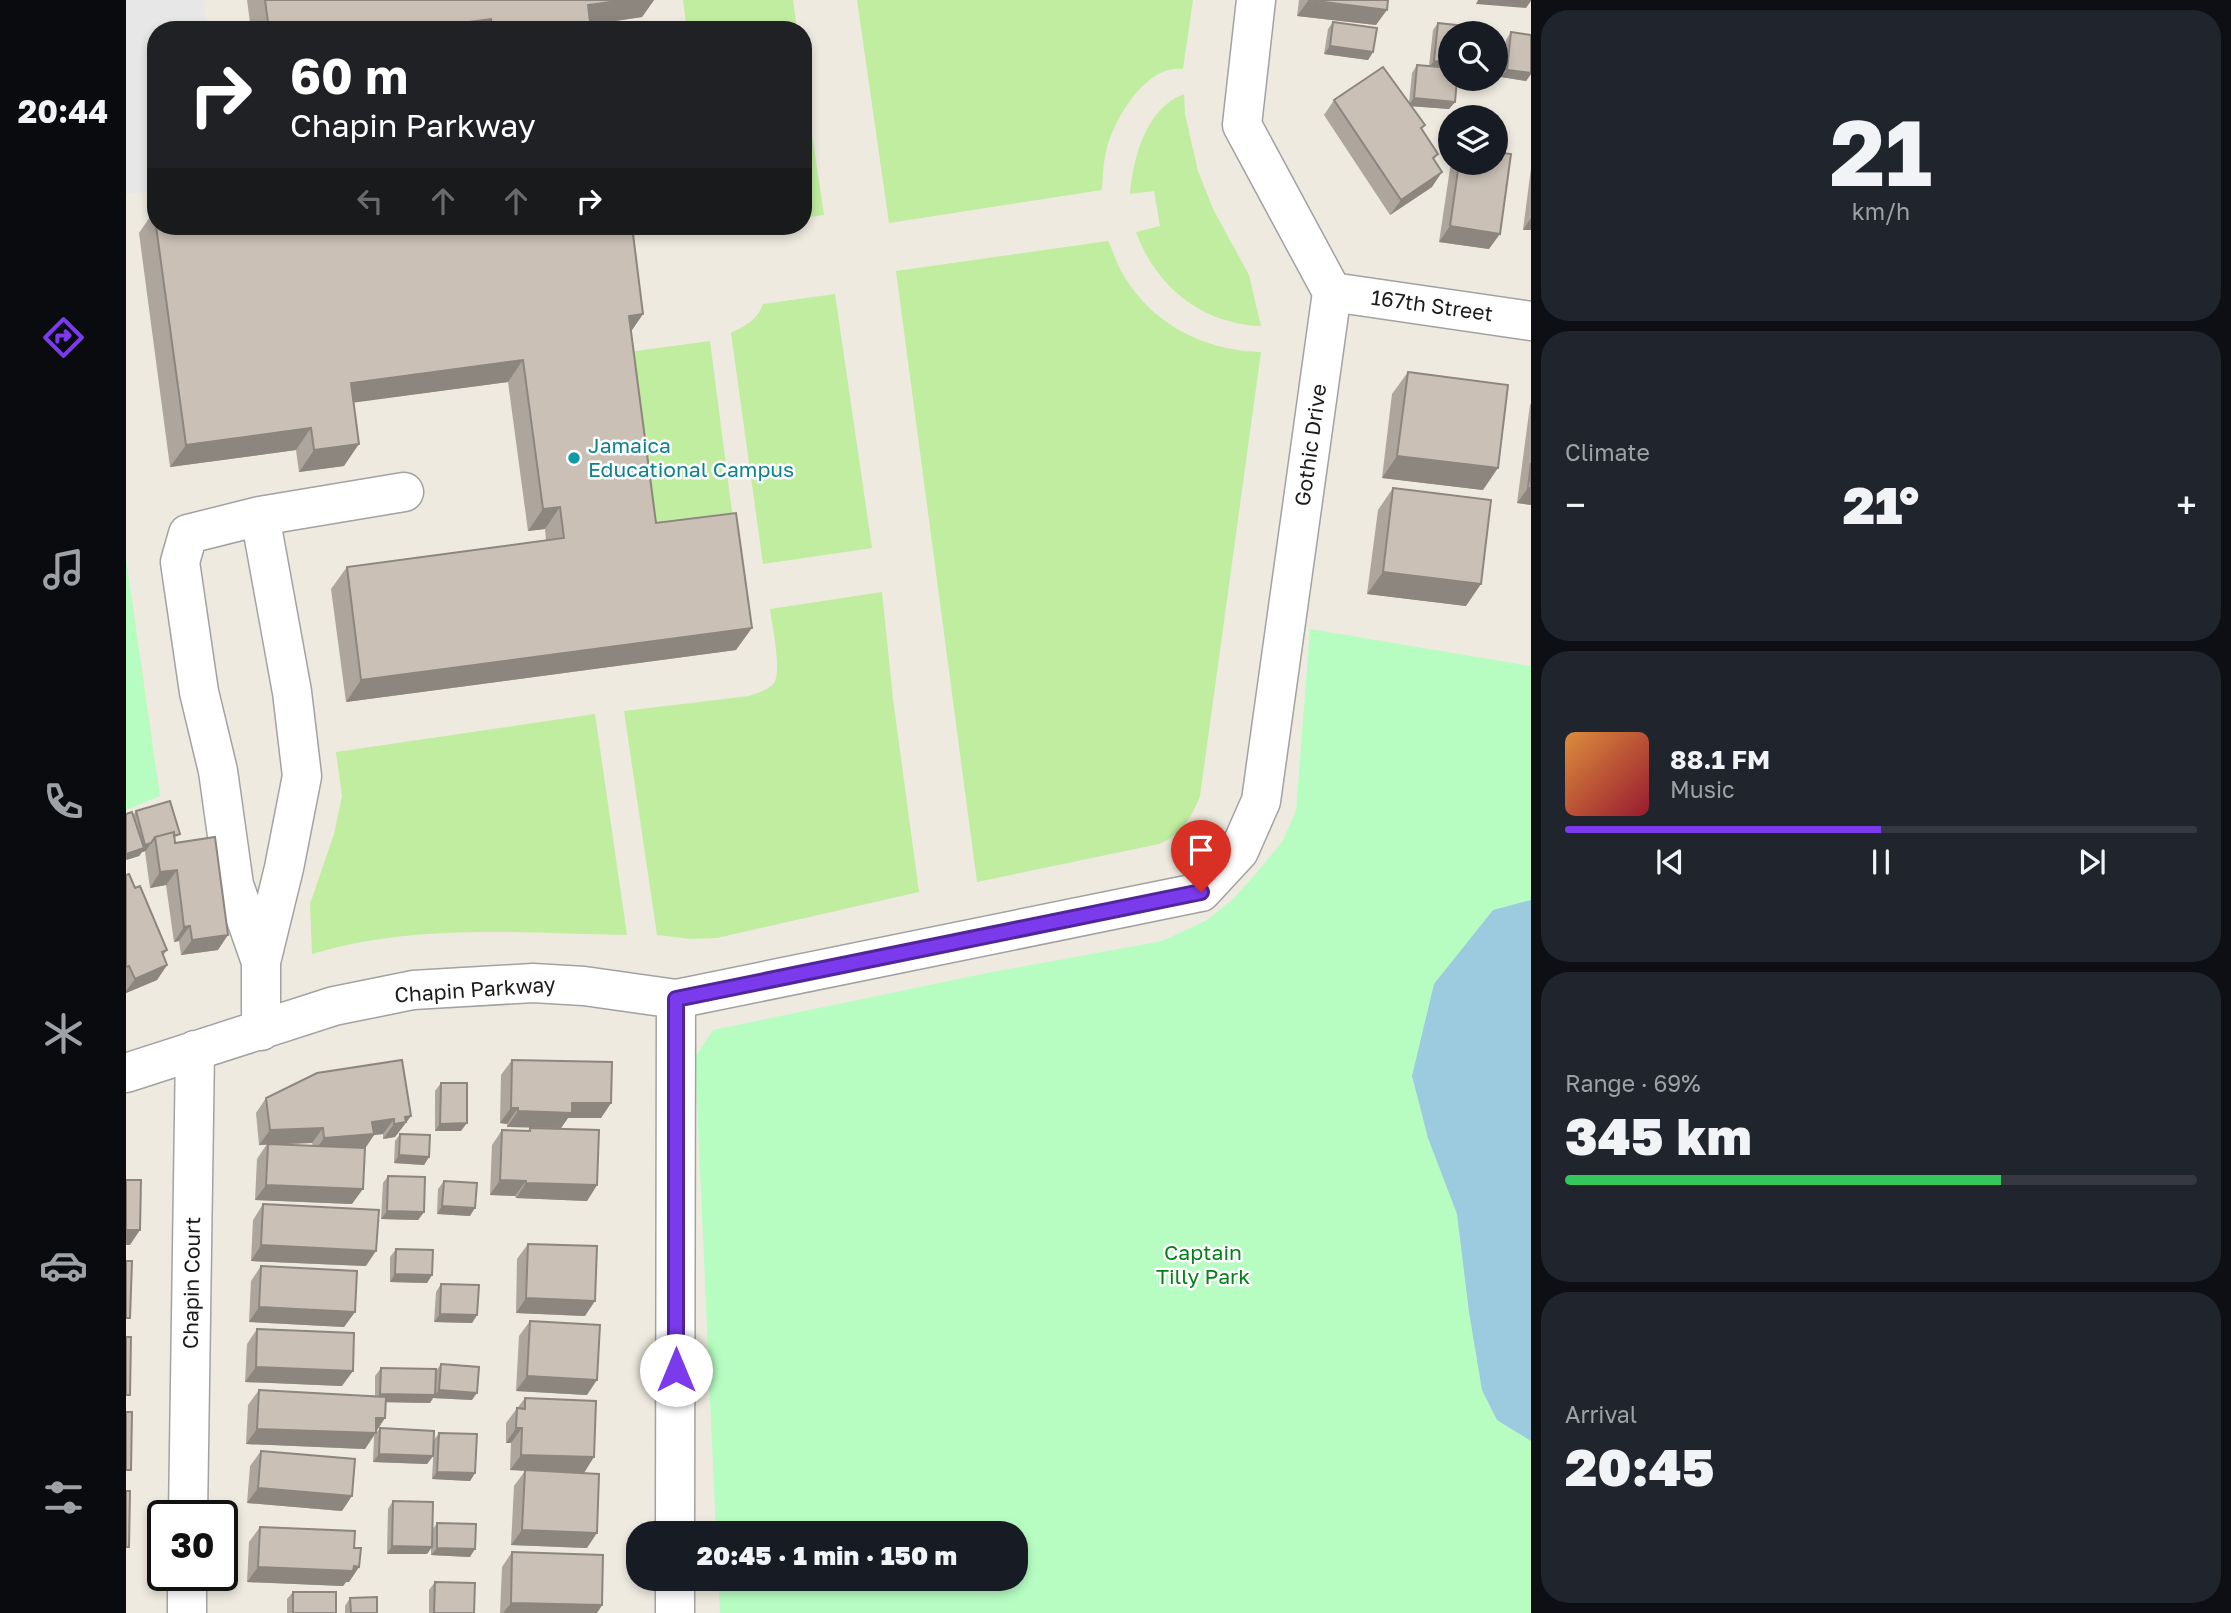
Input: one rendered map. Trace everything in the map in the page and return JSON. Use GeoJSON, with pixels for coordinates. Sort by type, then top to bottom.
{"type":"FeatureCollection","features":[{"type":"Feature","properties":{"kind":"street"},"geometry":{"type":"LineString","coordinates":[[1256,0],[1242,125],[1332,292]]}},
{"type":"Feature","properties":{"kind":"street","name":"167th Street"},"geometry":{"type":"LineString","coordinates":[[1332,292],[1531,321]]}},
{"type":"Feature","properties":{"kind":"street","name":"Gothic Drive"},"geometry":{"type":"LineString","coordinates":[[1201,892],[1239,851],[1261,801],[1332,292]]}},
{"type":"Feature","properties":{"kind":"street"},"geometry":{"type":"LineString","coordinates":[[261,962],[234,885],[218,771],[199,692],[180,562],[187,534],[260,516],[404,492]]}},
{"type":"Feature","properties":{"kind":"street"},"geometry":{"type":"LineString","coordinates":[[260,516],[292,692],[302,776],[284,868],[261,962],[261,1031]]}},
{"type":"Feature","properties":{"kind":"street","name":"Chapin Parkway"},"geometry":{"type":"LineString","coordinates":[[126,1073],[334,1006],[413,990],[533,982],[676,999],[1201,892]]}},
{"type":"Feature","properties":{"kind":"street"},"geometry":{"type":"LineString","coordinates":[[676,999],[676,1521]]}},
{"type":"Feature","properties":{"kind":"street","name":"Chapin Court"},"geometry":{"type":"LineString","coordinates":[[188,1500],[195,1050]]}},
{"type":"Feature","properties":{"kind":"street"},"geometry":{"type":"LineString","coordinates":[[187,1591],[187,1613]]}},
{"type":"Feature","properties":{"kind":"street"},"geometry":{"type":"LineString","coordinates":[[676,1591],[676,1613]]}},
{"type":"Feature","properties":{"kind":"green space"},"geometry":{"type":"Polygon","coordinates":[[[683,0],[793,0],[796,21],[686,21],[683,0]]]}},
{"type":"Feature","properties":{"kind":"green space"},"geometry":{"type":"Polygon","coordinates":[[[857,0],[1193,0],[1183,69],[1156,75],[1133,97],[1124,110],[1106,152],[1102,190],[889,223],[857,0]]]}},
{"type":"Feature","properties":{"kind":"green space"},"geometry":{"type":"Polygon","coordinates":[[[1184,94],[1185,114],[1198,171],[1213,209],[1249,275],[1261,326],[1219,318],[1184,299],[1156,270],[1136,232],[1160,226],[1154,191],[1130,194],[1138,150],[1151,122],[1160,110],[1184,94]]]}},
{"type":"Feature","properties":{"kind":"green space"},"geometry":{"type":"Polygon","coordinates":[[[812,133],[824,215],[812,217],[812,133]]]}},
{"type":"Feature","properties":{"kind":"green space"},"geometry":{"type":"Polygon","coordinates":[[[1108,241],[1122,272],[1136,293],[1166,321],[1183,332],[1220,347],[1261,352],[1200,796],[1185,824],[1174,836],[1159,844],[977,882],[896,271],[1108,241]]]}},
{"type":"Feature","properties":{"kind":"green space"},"geometry":{"type":"Polygon","coordinates":[[[835,294],[872,548],[763,564],[731,333],[751,322],[763,304],[835,294]]]}},
{"type":"Feature","properties":{"kind":"green space"},"geometry":{"type":"Polygon","coordinates":[[[710,341],[739,566],[651,536],[628,352],[710,341]]]}},
{"type":"Feature","properties":{"kind":"green space"},"geometry":{"type":"Polygon","coordinates":[[[126,558],[160,796],[126,810],[126,558]]]}},
{"type":"Feature","properties":{"kind":"green space"},"geometry":{"type":"Polygon","coordinates":[[[882,592],[893,699],[919,892],[717,938],[691,939],[657,935],[624,711],[749,696],[763,691],[774,683],[777,669],[770,609],[882,592]]]}},
{"type":"Feature","properties":{"kind":"green space","name":"Captain Tilly Park"},"geometry":{"type":"Polygon","coordinates":[[[1310,629],[1531,666],[1531,1613],[720,1613],[719,1591],[1028,1591],[1028,1521],[715,1521],[695,1057],[713,1030],[987,973],[1162,941],[1207,920],[1231,901],[1282,842],[1296,811],[1310,629]]]}},
{"type":"Feature","properties":{"kind":"green space"},"geometry":{"type":"Polygon","coordinates":[[[595,714],[627,935],[508,932],[429,934],[350,944],[312,954],[310,904],[334,834],[342,796],[336,752],[595,714]]]}},
{"type":"Feature","properties":{"kind":"shaded area"},"geometry":{"type":"Polygon","coordinates":[[[126,0],[204,0],[206,21],[147,21],[147,192],[126,194],[126,0]]]}},
{"type":"Feature","properties":{"kind":"water"},"geometry":{"type":"Polygon","coordinates":[[[1531,900],[1531,1441],[1497,1420],[1482,1390],[1457,1214],[1428,1138],[1412,1076],[1434,984],[1493,910],[1531,900]]]}},
{"type":"Feature","properties":{"kind":"building"},"geometry":{"type":"Polygon","coordinates":[[[265,0],[624,0],[588,5],[590,21],[268,21],[265,0]]]}},
{"type":"Feature","properties":{"kind":"building"},"geometry":{"type":"Polygon","coordinates":[[[1308,0],[1388,0],[1387,10],[1308,0]]]}},
{"type":"Feature","properties":{"kind":"building"},"geometry":{"type":"Polygon","coordinates":[[[1333,22],[1377,28],[1373,52],[1330,46],[1333,22]]]}},
{"type":"Feature","properties":{"kind":"building"},"geometry":{"type":"Polygon","coordinates":[[[1438,23],[1438,61],[1434,61],[1438,23]]]}},
{"type":"Feature","properties":{"kind":"building"},"geometry":{"type":"Polygon","coordinates":[[[1511,32],[1531,35],[1531,73],[1508,70],[1511,32]]]}},
{"type":"Feature","properties":{"kind":"building"},"geometry":{"type":"Polygon","coordinates":[[[1417,65],[1438,67],[1438,91],[1456,91],[1455,102],[1414,98],[1417,65]]]}},
{"type":"Feature","properties":{"kind":"building"},"geometry":{"type":"Polygon","coordinates":[[[1383,67],[1425,125],[1421,128],[1438,154],[1433,158],[1438,166],[1438,175],[1401,200],[1334,100],[1383,67]]]}},
{"type":"Feature","properties":{"kind":"building"},"geometry":{"type":"Polygon","coordinates":[[[1508,154],[1511,154],[1500,234],[1450,226],[1457,175],[1508,175],[1508,154]]]}},
{"type":"Feature","properties":{"kind":"building","name":"Jamaica Educational Campus"},"geometry":{"type":"Polygon","coordinates":[[[157,235],[633,235],[643,314],[629,316],[656,523],[736,513],[752,628],[361,680],[347,567],[564,538],[560,507],[543,509],[523,360],[351,383],[359,444],[314,450],[311,428],[186,445],[157,235]]]}},
{"type":"Feature","properties":{"kind":"building"},"geometry":{"type":"Polygon","coordinates":[[[1408,372],[1508,385],[1498,468],[1397,456],[1408,372]]]}},
{"type":"Feature","properties":{"kind":"building"},"geometry":{"type":"Polygon","coordinates":[[[1531,463],[1531,488],[1528,488],[1531,463]]]}},
{"type":"Feature","properties":{"kind":"building"},"geometry":{"type":"Polygon","coordinates":[[[1393,488],[1491,500],[1481,584],[1383,572],[1393,488]]]}},
{"type":"Feature","properties":{"kind":"building"},"geometry":{"type":"Polygon","coordinates":[[[170,801],[180,834],[174,836],[174,832],[155,837],[151,843],[145,845],[136,811],[170,801]]]}},
{"type":"Feature","properties":{"kind":"building"},"geometry":{"type":"Polygon","coordinates":[[[132,812],[144,848],[126,854],[126,814],[132,812]]]}},
{"type":"Feature","properties":{"kind":"building"},"geometry":{"type":"Polygon","coordinates":[[[174,832],[175,843],[215,837],[228,935],[192,940],[190,926],[184,927],[177,870],[160,872],[155,837],[174,832]]]}},
{"type":"Feature","properties":{"kind":"building"},"geometry":{"type":"Polygon","coordinates":[[[129,874],[135,888],[140,886],[167,950],[162,952],[167,965],[135,979],[129,966],[126,967],[126,875],[129,874]]]}},
{"type":"Feature","properties":{"kind":"building"},"geometry":{"type":"Polygon","coordinates":[[[402,1060],[411,1116],[405,1117],[406,1122],[394,1124],[394,1119],[372,1122],[374,1134],[324,1138],[323,1128],[270,1130],[266,1098],[317,1073],[402,1060]]]}},
{"type":"Feature","properties":{"kind":"building"},"geometry":{"type":"Polygon","coordinates":[[[512,1060],[612,1062],[611,1103],[572,1103],[572,1113],[518,1111],[518,1108],[511,1108],[512,1060]]]}},
{"type":"Feature","properties":{"kind":"building"},"geometry":{"type":"Polygon","coordinates":[[[441,1083],[467,1083],[467,1123],[440,1124],[441,1083]]]}},
{"type":"Feature","properties":{"kind":"building"},"geometry":{"type":"Polygon","coordinates":[[[530,1128],[599,1130],[597,1185],[500,1180],[502,1130],[530,1131],[530,1128]]]}},
{"type":"Feature","properties":{"kind":"building"},"geometry":{"type":"Polygon","coordinates":[[[400,1134],[430,1135],[429,1157],[399,1155],[400,1134]]]}},
{"type":"Feature","properties":{"kind":"building"},"geometry":{"type":"Polygon","coordinates":[[[268,1144],[365,1148],[363,1189],[266,1185],[268,1144]]]}},
{"type":"Feature","properties":{"kind":"building"},"geometry":{"type":"Polygon","coordinates":[[[388,1176],[425,1177],[424,1212],[387,1211],[388,1176]]]}},
{"type":"Feature","properties":{"kind":"building"},"geometry":{"type":"Polygon","coordinates":[[[126,1180],[141,1180],[140,1230],[126,1230],[126,1180]]]}},
{"type":"Feature","properties":{"kind":"building"},"geometry":{"type":"Polygon","coordinates":[[[444,1181],[477,1183],[475,1208],[442,1206],[444,1181]]]}},
{"type":"Feature","properties":{"kind":"building"},"geometry":{"type":"Polygon","coordinates":[[[263,1204],[379,1210],[376,1251],[261,1245],[263,1204]]]}},
{"type":"Feature","properties":{"kind":"building"},"geometry":{"type":"Polygon","coordinates":[[[528,1244],[597,1246],[595,1301],[526,1298],[528,1244]]]}},
{"type":"Feature","properties":{"kind":"building"},"geometry":{"type":"Polygon","coordinates":[[[396,1249],[433,1250],[432,1275],[395,1274],[396,1249]]]}},
{"type":"Feature","properties":{"kind":"building"},"geometry":{"type":"Polygon","coordinates":[[[126,1261],[132,1261],[130,1318],[126,1318],[126,1261]]]}},
{"type":"Feature","properties":{"kind":"building"},"geometry":{"type":"Polygon","coordinates":[[[261,1266],[357,1271],[355,1312],[259,1307],[261,1266]]]}},
{"type":"Feature","properties":{"kind":"building"},"geometry":{"type":"Polygon","coordinates":[[[441,1284],[479,1285],[477,1315],[440,1314],[441,1284]]]}},
{"type":"Feature","properties":{"kind":"building"},"geometry":{"type":"Polygon","coordinates":[[[530,1321],[600,1325],[597,1380],[527,1376],[530,1321]]]}},
{"type":"Feature","properties":{"kind":"building"},"geometry":{"type":"Polygon","coordinates":[[[257,1329],[354,1333],[353,1371],[256,1367],[257,1329]]]}},
{"type":"Feature","properties":{"kind":"building"},"geometry":{"type":"Polygon","coordinates":[[[126,1337],[131,1337],[130,1395],[126,1395],[126,1337]]]}},
{"type":"Feature","properties":{"kind":"building"},"geometry":{"type":"Polygon","coordinates":[[[441,1364],[479,1367],[477,1393],[439,1390],[441,1364]]]}},
{"type":"Feature","properties":{"kind":"building"},"geometry":{"type":"Polygon","coordinates":[[[381,1368],[436,1369],[435,1395],[380,1394],[381,1368]]]}},
{"type":"Feature","properties":{"kind":"building"},"geometry":{"type":"Polygon","coordinates":[[[259,1390],[386,1397],[385,1418],[376,1418],[376,1433],[257,1429],[259,1390]]]}},
{"type":"Feature","properties":{"kind":"building"},"geometry":{"type":"Polygon","coordinates":[[[525,1398],[596,1401],[594,1457],[521,1455],[522,1428],[516,1428],[517,1408],[525,1409],[525,1398]]]}},
{"type":"Feature","properties":{"kind":"building"},"geometry":{"type":"Polygon","coordinates":[[[126,1412],[132,1412],[131,1470],[126,1470],[126,1412]]]}},
{"type":"Feature","properties":{"kind":"building"},"geometry":{"type":"Polygon","coordinates":[[[380,1428],[434,1431],[433,1456],[379,1454],[380,1428]]]}},
{"type":"Feature","properties":{"kind":"building"},"geometry":{"type":"Polygon","coordinates":[[[439,1433],[477,1434],[475,1473],[437,1472],[439,1433]]]}},
{"type":"Feature","properties":{"kind":"building"},"geometry":{"type":"Polygon","coordinates":[[[261,1451],[355,1459],[352,1496],[258,1488],[261,1451]]]}},
{"type":"Feature","properties":{"kind":"building"},"geometry":{"type":"Polygon","coordinates":[[[525,1470],[599,1474],[597,1533],[522,1530],[525,1470]]]}},
{"type":"Feature","properties":{"kind":"building"},"geometry":{"type":"Polygon","coordinates":[[[126,1491],[130,1491],[129,1547],[126,1547],[126,1491]]]}},
{"type":"Feature","properties":{"kind":"building"},"geometry":{"type":"Polygon","coordinates":[[[393,1501],[433,1502],[432,1547],[392,1546],[393,1501]]]}},
{"type":"Feature","properties":{"kind":"building"},"geometry":{"type":"Polygon","coordinates":[[[437,1523],[476,1524],[475,1549],[437,1548],[437,1523]]]}},
{"type":"Feature","properties":{"kind":"building"},"geometry":{"type":"Polygon","coordinates":[[[260,1527],[355,1531],[354,1548],[361,1548],[359,1567],[354,1566],[353,1571],[258,1567],[260,1527]]]}},
{"type":"Feature","properties":{"kind":"building"},"geometry":{"type":"Polygon","coordinates":[[[512,1552],[603,1555],[602,1605],[511,1603],[512,1552]]]}},
{"type":"Feature","properties":{"kind":"building"},"geometry":{"type":"Polygon","coordinates":[[[435,1582],[475,1583],[474,1613],[434,1613],[435,1582]]]}},
{"type":"Feature","properties":{"kind":"building"},"geometry":{"type":"Polygon","coordinates":[[[293,1592],[336,1592],[336,1613],[293,1613],[293,1592]]]}},
{"type":"Feature","properties":{"kind":"building"},"geometry":{"type":"Polygon","coordinates":[[[377,1597],[377,1613],[351,1613],[350,1598],[377,1597]]]}},
{"type":"Feature","properties":{"kind":"place","name":"Jamaica Educational Campus"},"geometry":{"type":"Point","coordinates":[574,458]}},
{"type":"Feature","properties":{"kind":"route"},"geometry":{"type":"LineString","coordinates":[[676,1370],[676,999],[1201,892]]}}]}
